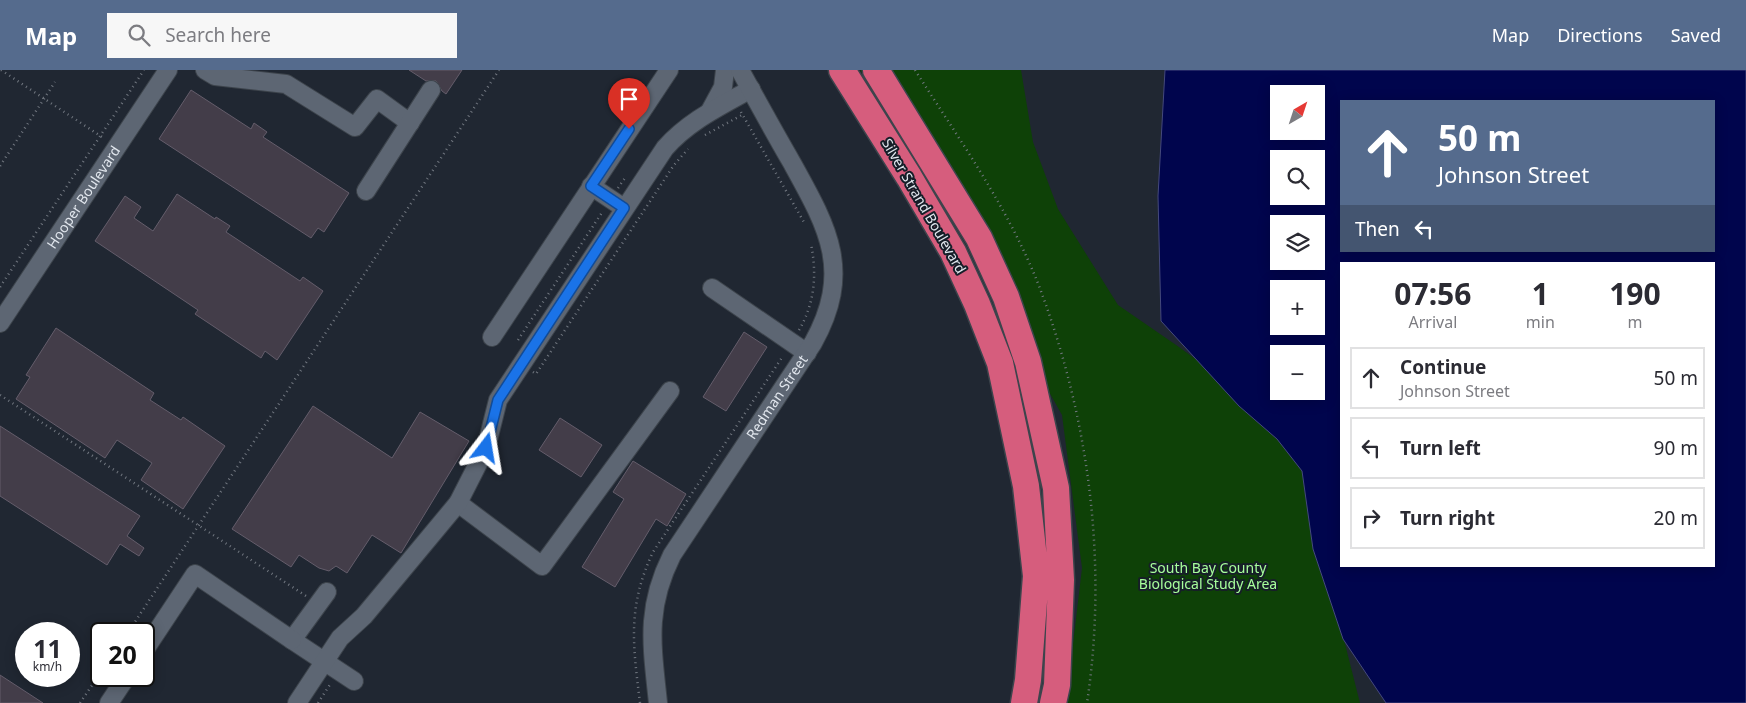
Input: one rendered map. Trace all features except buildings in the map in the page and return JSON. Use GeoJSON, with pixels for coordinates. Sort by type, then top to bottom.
{"type":"FeatureCollection","features":[{"type":"Feature","properties":{"kind":"highway","name":"Silver Strand Boulevard"},"geometry":{"type":"LineString","coordinates":[[842,70],[953,252],[977,304],[1000,362],[1026,486],[1036,576],[1028,680],[1024,703]]}},
{"type":"Feature","properties":{"kind":"highway","name":"Silver Strand Boulevard"},"geometry":{"type":"LineString","coordinates":[[876,70],[979,238],[1006,297],[1028,362],[1056,488],[1061,580],[1057,685],[1053,703]]}},
{"type":"Feature","properties":{"kind":"street","name":"Hooper Boulevard"},"geometry":{"type":"LineString","coordinates":[[0,323],[168,70]]}},
{"type":"Feature","properties":{"kind":"street"},"geometry":{"type":"LineString","coordinates":[[205,70],[215,76],[286,84],[356,127],[377,99],[410,123]]}},
{"type":"Feature","properties":{"kind":"street"},"geometry":{"type":"LineString","coordinates":[[492,337],[669,70]]}},
{"type":"Feature","properties":{"kind":"street"},"geometry":{"type":"LineString","coordinates":[[710,112],[723,87],[725,70]]}},
{"type":"Feature","properties":{"kind":"street","name":"Redman Street"},"geometry":{"type":"LineString","coordinates":[[658,703],[651,625],[656,592],[663,574],[672,555],[807,353],[824,323],[832,292],[833,256],[822,217],[740,70]]}},
{"type":"Feature","properties":{"kind":"street"},"geometry":{"type":"LineString","coordinates":[[296,703],[340,638],[364,616],[458,503],[486,448],[498,400],[665,148],[679,132],[751,89]]}},
{"type":"Feature","properties":{"kind":"street"},"geometry":{"type":"LineString","coordinates":[[366,191],[431,90]]}},
{"type":"Feature","properties":{"kind":"street"},"geometry":{"type":"LineString","coordinates":[[591,186],[624,208]]}},
{"type":"Feature","properties":{"kind":"street"},"geometry":{"type":"LineString","coordinates":[[712,288],[807,353]]}},
{"type":"Feature","properties":{"kind":"street"},"geometry":{"type":"LineString","coordinates":[[458,503],[542,566],[670,391]]}},
{"type":"Feature","properties":{"kind":"street"},"geometry":{"type":"LineString","coordinates":[[155,634],[195,574],[346,676]]}},
{"type":"Feature","properties":{"kind":"street"},"geometry":{"type":"LineString","coordinates":[[292,640],[319,596]]}},
{"type":"Feature","properties":{"kind":"street"},"geometry":{"type":"LineString","coordinates":[[109,703],[120,687]]}},
{"type":"Feature","properties":{"kind":"path"},"geometry":{"type":"LineString","coordinates":[[2,70],[108,142]]}},
{"type":"Feature","properties":{"kind":"path"},"geometry":{"type":"LineString","coordinates":[[0,287],[144,70]]}},
{"type":"Feature","properties":{"kind":"path"},"geometry":{"type":"LineString","coordinates":[[135,622],[499,70]]}},
{"type":"Feature","properties":{"kind":"path"},"geometry":{"type":"LineString","coordinates":[[0,166],[55,82]]}},
{"type":"Feature","properties":{"kind":"path"},"geometry":{"type":"LineString","coordinates":[[702,137],[742,115]]}},
{"type":"Feature","properties":{"kind":"path"},"geometry":{"type":"LineString","coordinates":[[745,121],[806,226]]}},
{"type":"Feature","properties":{"kind":"path"},"geometry":{"type":"LineString","coordinates":[[523,361],[536,374],[674,165],[692,146]]}},
{"type":"Feature","properties":{"kind":"path"},"geometry":{"type":"LineString","coordinates":[[640,703],[633,635],[640,584],[644,571],[653,552],[791,342],[808,310],[815,276],[810,237]]}},
{"type":"Feature","properties":{"kind":"path"},"geometry":{"type":"LineString","coordinates":[[0,395],[198,525],[319,596]]}},
{"type":"Feature","properties":{"kind":"path"},"geometry":{"type":"LineString","coordinates":[[318,703],[346,676]]}},
{"type":"Feature","properties":{"kind":"path"},"geometry":{"type":"LineString","coordinates":[[80,703],[91,687]]}},
{"type":"Feature","properties":{"kind":"green space","name":"South Bay County Biological Study Area"},"geometry":{"type":"Polygon","coordinates":[[[860,70],[1021,70],[1033,142],[1058,209],[1118,305],[1259,406],[1308,462],[1341,628],[1360,703],[1066,703],[1082,568],[1062,415],[937,192],[860,70]]]}},
{"type":"Feature","properties":{"kind":"shaded area"},"geometry":{"type":"Polygon","coordinates":[[[1165,70],[1746,70],[1746,703],[1386,703],[1343,639],[1313,549],[1302,471],[1277,439],[1239,406],[1161,321],[1158,196],[1165,70]]]}},
{"type":"Feature","properties":{"kind":"route"},"geometry":{"type":"LineString","coordinates":[[486,448],[498,400],[624,208],[591,186],[629,129]]}}]}
